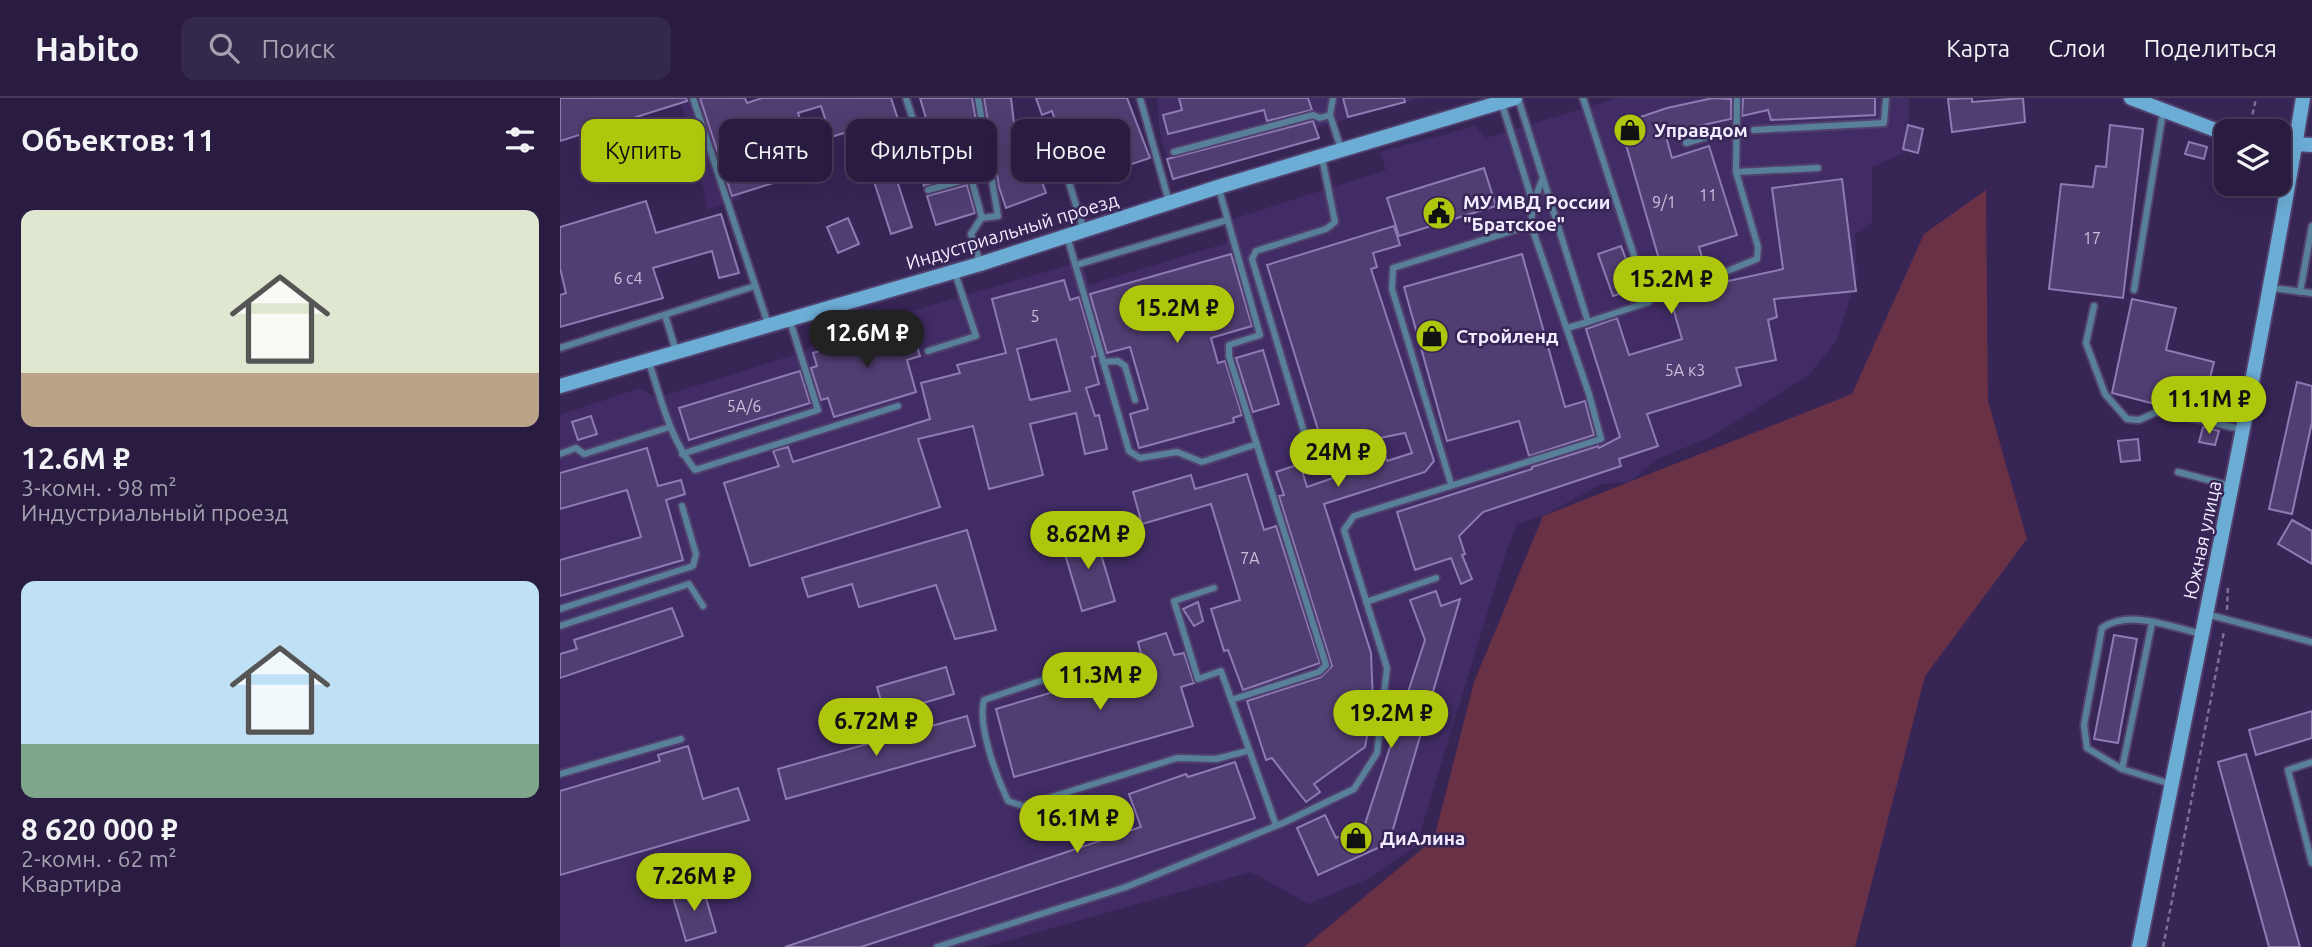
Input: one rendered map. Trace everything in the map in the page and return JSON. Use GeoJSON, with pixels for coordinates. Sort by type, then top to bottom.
{"type":"FeatureCollection","features":[{"type":"Feature","properties":{"kind":"street"},"geometry":{"type":"LineString","coordinates":[[2131,98],[2214,130]]}},
{"type":"Feature","properties":{"kind":"street","name":"Южная улица"},"geometry":{"type":"LineString","coordinates":[[2139,947],[2233,486],[2271,288],[2303,98]]}},
{"type":"Feature","properties":{"kind":"street","name":"Индустриальный проезд"},"geometry":{"type":"LineString","coordinates":[[560,386],[980,264],[1169,202],[1512,99]]}},
{"type":"Feature","properties":{"kind":"street"},"geometry":{"type":"LineString","coordinates":[[2291,144],[2312,145]]}},
{"type":"Feature","properties":{"kind":"lane"},"geometry":{"type":"LineString","coordinates":[[693,98],[768,324]]}},
{"type":"Feature","properties":{"kind":"lane"},"geometry":{"type":"LineString","coordinates":[[906,98],[913,119]]}},
{"type":"Feature","properties":{"kind":"lane"},"geometry":{"type":"LineString","coordinates":[[978,98],[998,206],[998,216],[982,217]]}},
{"type":"Feature","properties":{"kind":"lane"},"geometry":{"type":"LineString","coordinates":[[1140,98],[1169,202]]}},
{"type":"Feature","properties":{"kind":"lane"},"geometry":{"type":"LineString","coordinates":[[1334,98],[1330,115],[1341,150]]}},
{"type":"Feature","properties":{"kind":"lane"},"geometry":{"type":"LineString","coordinates":[[1567,328],[1649,302],[1583,98]]}},
{"type":"Feature","properties":{"kind":"lane"},"geometry":{"type":"LineString","coordinates":[[1726,272],[1757,259],[1758,247],[1737,172],[1737,98]]}},
{"type":"Feature","properties":{"kind":"lane"},"geometry":{"type":"LineString","coordinates":[[1754,130],[1884,123],[1886,98]]}},
{"type":"Feature","properties":{"kind":"lane"},"geometry":{"type":"LineString","coordinates":[[1512,99],[1542,180],[1588,322]]}},
{"type":"Feature","properties":{"kind":"lane"},"geometry":{"type":"LineString","coordinates":[[1512,99],[1534,203]]}},
{"type":"Feature","properties":{"kind":"lane"},"geometry":{"type":"LineString","coordinates":[[2134,290],[2163,111]]}},
{"type":"Feature","properties":{"kind":"lane"},"geometry":{"type":"LineString","coordinates":[[1174,152],[1313,114],[1320,118],[1330,115]]}},
{"type":"Feature","properties":{"kind":"lane"},"geometry":{"type":"LineString","coordinates":[[1686,143],[1737,128]]}},
{"type":"Feature","properties":{"kind":"lane"},"geometry":{"type":"LineString","coordinates":[[1314,465],[1252,259],[1256,251],[1326,229],[1335,222],[1321,156]]}},
{"type":"Feature","properties":{"kind":"lane"},"geometry":{"type":"LineString","coordinates":[[1737,172],[1818,168]]}},
{"type":"Feature","properties":{"kind":"lane"},"geometry":{"type":"LineString","coordinates":[[928,190],[971,178],[982,217],[971,234],[980,264]]}},
{"type":"Feature","properties":{"kind":"lane"},"geometry":{"type":"LineString","coordinates":[[937,947],[1126,887],[1276,825],[1354,789],[1377,753],[1387,668],[1344,530],[1354,516],[1601,439],[1567,328],[1531,225],[1534,203],[1542,180]]}},
{"type":"Feature","properties":{"kind":"lane"},"geometry":{"type":"LineString","coordinates":[[1069,182],[1084,231]]}},
{"type":"Feature","properties":{"kind":"lane"},"geometry":{"type":"LineString","coordinates":[[1218,187],[1260,335],[1229,345],[1229,356],[1326,666],[1320,672],[1231,701]]}},
{"type":"Feature","properties":{"kind":"lane"},"geometry":{"type":"LineString","coordinates":[[1076,265],[1227,220]]}},
{"type":"Feature","properties":{"kind":"lane"},"geometry":{"type":"LineString","coordinates":[[1451,484],[1392,289],[1393,268],[1531,225]]}},
{"type":"Feature","properties":{"kind":"lane"},"geometry":{"type":"LineString","coordinates":[[2300,292],[2312,226]]}},
{"type":"Feature","properties":{"kind":"lane"},"geometry":{"type":"LineString","coordinates":[[1068,236],[1129,451],[1140,458],[1177,452],[1202,462],[1257,444]]}},
{"type":"Feature","properties":{"kind":"lane"},"geometry":{"type":"LineString","coordinates":[[928,351],[976,336],[955,271]]}},
{"type":"Feature","properties":{"kind":"lane"},"geometry":{"type":"LineString","coordinates":[[560,348],[755,286]]}},
{"type":"Feature","properties":{"kind":"lane"},"geometry":{"type":"LineString","coordinates":[[2271,288],[2312,293]]}},
{"type":"Feature","properties":{"kind":"lane"},"geometry":{"type":"LineString","coordinates":[[2094,306],[2086,343],[2105,394],[2127,419],[2139,420],[2159,411],[2244,429]]}},
{"type":"Feature","properties":{"kind":"lane"},"geometry":{"type":"LineString","coordinates":[[665,315],[676,352]]}},
{"type":"Feature","properties":{"kind":"lane"},"geometry":{"type":"LineString","coordinates":[[682,454],[818,410],[789,318]]}},
{"type":"Feature","properties":{"kind":"lane"},"geometry":{"type":"LineString","coordinates":[[649,360],[670,427],[682,454],[695,470],[898,406]]}},
{"type":"Feature","properties":{"kind":"lane"},"geometry":{"type":"LineString","coordinates":[[1102,362],[1118,361],[1125,366],[1135,400]]}},
{"type":"Feature","properties":{"kind":"lane"},"geometry":{"type":"LineString","coordinates":[[560,454],[576,448],[584,454],[670,427]]}},
{"type":"Feature","properties":{"kind":"lane"},"geometry":{"type":"LineString","coordinates":[[2178,472],[2233,486]]}},
{"type":"Feature","properties":{"kind":"lane"},"geometry":{"type":"LineString","coordinates":[[560,609],[693,566],[696,554],[682,506]]}},
{"type":"Feature","properties":{"kind":"lane"},"geometry":{"type":"LineString","coordinates":[[1366,602],[1436,578]]}},
{"type":"Feature","properties":{"kind":"lane"},"geometry":{"type":"LineString","coordinates":[[560,626],[689,584],[703,606]]}},
{"type":"Feature","properties":{"kind":"lane"},"geometry":{"type":"LineString","coordinates":[[1214,588],[1174,601],[1198,679],[1221,671],[1247,751],[1276,825]]}},
{"type":"Feature","properties":{"kind":"lane"},"geometry":{"type":"LineString","coordinates":[[2206,614],[2312,642]]}},
{"type":"Feature","properties":{"kind":"lane"},"geometry":{"type":"LineString","coordinates":[[2171,784],[2122,769],[2087,748],[2084,725],[2102,628],[2114,620],[2136,619],[2202,634]]}},
{"type":"Feature","properties":{"kind":"lane"},"geometry":{"type":"LineString","coordinates":[[2122,769],[2152,623]]}},
{"type":"Feature","properties":{"kind":"lane"},"geometry":{"type":"LineString","coordinates":[[1072,670],[984,700],[981,712],[999,783],[1008,802],[1023,806],[1177,758],[1216,759],[1247,751]]}},
{"type":"Feature","properties":{"kind":"lane"},"geometry":{"type":"LineString","coordinates":[[560,774],[681,739]]}},
{"type":"Feature","properties":{"kind":"lane"},"geometry":{"type":"LineString","coordinates":[[2312,762],[2288,769],[2312,863]]}},
{"type":"Feature","properties":{"kind":"path"},"geometry":{"type":"LineString","coordinates":[[2252,119],[2256,98]]}},
{"type":"Feature","properties":{"kind":"shaded area"},"geometry":{"type":"Polygon","coordinates":[[[680,98],[713,98],[719,120],[719,182],[736,182],[741,199],[708,209],[701,182],[705,182],[705,119],[685,119],[680,98]]]}},
{"type":"Feature","properties":{"kind":"shaded area"},"geometry":{"type":"Polygon","coordinates":[[[1157,98],[1421,98],[1170,170],[1160,134],[1157,98]]]}},
{"type":"Feature","properties":{"kind":"shaded area"},"geometry":{"type":"Polygon","coordinates":[[[1617,98],[1909,98],[1908,151],[1872,167],[1872,222],[1855,234],[1857,276],[1837,340],[1809,375],[1711,437],[1657,459],[1630,482],[1601,484],[1543,516],[1517,524],[1506,552],[1416,846],[1370,878],[1309,904],[1251,872],[985,947],[560,947],[560,415],[640,388],[656,398],[804,352],[817,339],[1082,261],[1089,285],[1227,243],[1223,222],[1386,170],[1380,152],[1475,126],[1486,138],[1617,98]]]}},
{"type":"Feature","properties":{"kind":"shaded area"},"geometry":{"type":"Polygon","coordinates":[[[1986,190],[1988,401],[2027,539],[1925,676],[1855,947],[1304,947],[1434,839],[1474,682],[1543,516],[1852,394],[1924,234],[1986,190]]]}},
{"type":"Feature","properties":{"kind":"building"},"geometry":{"type":"Polygon","coordinates":[[[560,98],[686,98],[687,101],[630,119],[581,119],[581,134],[560,141],[560,98]]]}},
{"type":"Feature","properties":{"kind":"building"},"geometry":{"type":"Polygon","coordinates":[[[700,98],[745,98],[747,103],[762,98],[891,98],[898,119],[846,119],[846,132],[832,137],[832,119],[825,119],[821,106],[798,113],[800,119],[719,119],[719,156],[700,98]]]}},
{"type":"Feature","properties":{"kind":"building"},"geometry":{"type":"Polygon","coordinates":[[[920,98],[972,98],[976,119],[926,119],[920,98]]]}},
{"type":"Feature","properties":{"kind":"building"},"geometry":{"type":"Polygon","coordinates":[[[984,98],[1011,98],[1013,119],[1011,119],[1011,182],[1042,182],[1046,193],[1006,208],[997,175],[997,119],[988,119],[984,98]]]}},
{"type":"Feature","properties":{"kind":"building"},"geometry":{"type":"Polygon","coordinates":[[[1036,98],[1127,98],[1150,158],[1130,165],[1130,119],[1055,119],[1052,111],[1042,115],[1036,98]]]}},
{"type":"Feature","properties":{"kind":"building"},"geometry":{"type":"Polygon","coordinates":[[[1179,98],[1308,98],[1312,110],[1267,121],[1264,110],[1168,134],[1163,115],[1182,110],[1179,98]]]}},
{"type":"Feature","properties":{"kind":"building"},"geometry":{"type":"Polygon","coordinates":[[[1343,98],[1404,98],[1405,102],[1348,117],[1343,98]]]}},
{"type":"Feature","properties":{"kind":"building"},"geometry":{"type":"Polygon","coordinates":[[[1713,98],[1731,99],[1731,119],[1665,133],[1672,158],[1709,146],[1737,235],[1699,247],[1710,285],[1783,269],[1772,188],[1842,179],[1856,291],[1774,299],[1777,317],[1768,320],[1776,360],[1736,368],[1741,385],[1647,414],[1658,446],[1619,459],[1621,466],[1483,512],[1459,536],[1465,554],[1462,555],[1472,579],[1461,584],[1451,558],[1415,570],[1397,512],[1598,446],[1599,448],[1620,437],[1586,329],[1617,318],[1629,355],[1682,339],[1620,124],[1667,108],[1713,98]]]}},
{"type":"Feature","properties":{"kind":"building"},"geometry":{"type":"Polygon","coordinates":[[[1743,98],[1875,98],[1875,115],[1771,120],[1768,110],[1742,116],[1743,98]]]}},
{"type":"Feature","properties":{"kind":"building"},"geometry":{"type":"Polygon","coordinates":[[[1972,98],[1972,102],[2023,98],[2025,122],[1952,132],[1948,99],[1972,98]]]}},
{"type":"Feature","properties":{"kind":"building"},"geometry":{"type":"Polygon","coordinates":[[[1313,121],[1319,138],[1173,179],[1167,159],[1313,121]]]}},
{"type":"Feature","properties":{"kind":"building"},"geometry":{"type":"Polygon","coordinates":[[[1908,125],[1923,129],[1918,153],[1903,149],[1908,125]]]}},
{"type":"Feature","properties":{"kind":"building"},"geometry":{"type":"Polygon","coordinates":[[[2110,125],[2143,129],[2123,298],[2049,289],[2061,184],[2093,187],[2096,166],[2106,167],[2110,125]]]}},
{"type":"Feature","properties":{"kind":"building"},"geometry":{"type":"Polygon","coordinates":[[[2189,142],[2207,147],[2204,159],[2185,154],[2189,142]]]}},
{"type":"Feature","properties":{"kind":"building"},"geometry":{"type":"Polygon","coordinates":[[[1484,168],[1496,206],[1399,236],[1387,198],[1484,168]]]}},
{"type":"Feature","properties":{"kind":"building"},"geometry":{"type":"Polygon","coordinates":[[[727,182],[773,183],[732,196],[727,182]]]}},
{"type":"Feature","properties":{"kind":"building"},"geometry":{"type":"Polygon","coordinates":[[[874,182],[897,182],[912,227],[891,234],[874,182]]]}},
{"type":"Feature","properties":{"kind":"building"},"geometry":{"type":"Polygon","coordinates":[[[967,185],[975,213],[936,225],[927,196],[967,185]]]}},
{"type":"Feature","properties":{"kind":"building"},"geometry":{"type":"Polygon","coordinates":[[[646,201],[656,233],[721,214],[739,273],[719,278],[712,251],[653,268],[663,298],[560,327],[560,295],[566,293],[560,268],[560,227],[646,201]]]}},
{"type":"Feature","properties":{"kind":"building"},"geometry":{"type":"Polygon","coordinates":[[[848,218],[859,244],[838,253],[827,227],[848,218]]]}},
{"type":"Feature","properties":{"kind":"building"},"geometry":{"type":"Polygon","coordinates":[[[1394,226],[1400,245],[1373,253],[1377,267],[1371,269],[1434,461],[1425,472],[1324,504],[1371,653],[1373,703],[1365,747],[1314,784],[1320,792],[1306,802],[1272,758],[1266,760],[1247,701],[1321,677],[1332,666],[1279,496],[1284,495],[1276,472],[1300,464],[1307,487],[1333,478],[1267,265],[1394,226]],[[1405,433],[1380,438],[1387,461],[1412,453],[1405,433]]]}},
{"type":"Feature","properties":{"kind":"building"},"geometry":{"type":"Polygon","coordinates":[[[1621,246],[1637,288],[1613,296],[1598,254],[1621,246]]]}},
{"type":"Feature","properties":{"kind":"building"},"geometry":{"type":"Polygon","coordinates":[[[1231,254],[1252,326],[1211,338],[1218,363],[1225,361],[1242,415],[1233,418],[1234,422],[1139,448],[1130,414],[1148,409],[1130,347],[1107,353],[1090,294],[1231,254]]]}},
{"type":"Feature","properties":{"kind":"building"},"geometry":{"type":"Polygon","coordinates":[[[1522,254],[1565,407],[1585,401],[1594,435],[1529,456],[1519,421],[1447,441],[1404,287],[1522,254]]]}},
{"type":"Feature","properties":{"kind":"building"},"geometry":{"type":"Polygon","coordinates":[[[1064,280],[1070,300],[1079,297],[1096,356],[1092,357],[1099,384],[1086,388],[1095,416],[1099,415],[1107,449],[1085,454],[1076,413],[1030,424],[1043,475],[989,489],[973,426],[918,439],[940,507],[750,566],[724,483],[779,466],[773,451],[788,447],[793,462],[930,419],[921,383],[960,373],[957,365],[1006,353],[992,299],[1064,280]],[[1056,339],[1017,349],[1030,400],[1070,391],[1056,339]]]}},
{"type":"Feature","properties":{"kind":"building"},"geometry":{"type":"Polygon","coordinates":[[[2132,299],[2176,308],[2166,350],[2214,362],[2205,398],[2158,387],[2155,404],[2112,393],[2132,299]]]}},
{"type":"Feature","properties":{"kind":"building"},"geometry":{"type":"Polygon","coordinates":[[[910,323],[920,356],[907,360],[916,392],[834,417],[828,398],[821,400],[811,368],[817,366],[813,353],[910,323]]]}},
{"type":"Feature","properties":{"kind":"building"},"geometry":{"type":"Polygon","coordinates":[[[1263,350],[1279,404],[1253,412],[1236,358],[1263,350]]]}},
{"type":"Feature","properties":{"kind":"building"},"geometry":{"type":"Polygon","coordinates":[[[800,371],[810,403],[689,440],[679,408],[800,371]]]}},
{"type":"Feature","properties":{"kind":"building"},"geometry":{"type":"Polygon","coordinates":[[[2297,382],[2312,386],[2312,422],[2292,514],[2269,509],[2297,382]]]}},
{"type":"Feature","properties":{"kind":"building"},"geometry":{"type":"Polygon","coordinates":[[[591,416],[597,434],[578,440],[572,422],[591,416]]]}},
{"type":"Feature","properties":{"kind":"building"},"geometry":{"type":"Polygon","coordinates":[[[2203,427],[2219,431],[2215,445],[2199,442],[2203,427]]]}},
{"type":"Feature","properties":{"kind":"building"},"geometry":{"type":"Polygon","coordinates":[[[2138,439],[2140,460],[2121,462],[2118,441],[2138,439]]]}},
{"type":"Feature","properties":{"kind":"building"},"geometry":{"type":"Polygon","coordinates":[[[647,448],[658,486],[681,480],[685,494],[666,500],[683,560],[560,596],[560,560],[641,537],[627,490],[560,509],[560,473],[647,448]]]}},
{"type":"Feature","properties":{"kind":"building"},"geometry":{"type":"Polygon","coordinates":[[[1247,474],[1264,530],[1276,526],[1320,663],[1243,690],[1228,650],[1224,651],[1211,609],[1240,600],[1211,504],[1142,524],[1133,492],[1191,475],[1195,489],[1247,474]]]}},
{"type":"Feature","properties":{"kind":"building"},"geometry":{"type":"Polygon","coordinates":[[[2292,520],[2312,531],[2312,564],[2278,544],[2292,520]]]}},
{"type":"Feature","properties":{"kind":"building"},"geometry":{"type":"Polygon","coordinates":[[[967,530],[996,630],[955,639],[936,585],[859,607],[852,584],[808,597],[802,578],[967,530]]]}},
{"type":"Feature","properties":{"kind":"building"},"geometry":{"type":"Polygon","coordinates":[[[1094,531],[1115,601],[1082,611],[1061,541],[1094,531]]]}},
{"type":"Feature","properties":{"kind":"building"},"geometry":{"type":"Polygon","coordinates":[[[1436,591],[1441,606],[1460,599],[1389,843],[1318,875],[1297,828],[1325,815],[1336,838],[1365,824],[1425,640],[1410,600],[1436,591]]]}},
{"type":"Feature","properties":{"kind":"building"},"geometry":{"type":"Polygon","coordinates":[[[1198,602],[1203,621],[1194,626],[1183,609],[1198,602]]]}},
{"type":"Feature","properties":{"kind":"building"},"geometry":{"type":"Polygon","coordinates":[[[672,608],[683,636],[560,678],[560,654],[577,649],[574,640],[672,608]]]}},
{"type":"Feature","properties":{"kind":"building"},"geometry":{"type":"Polygon","coordinates":[[[1166,633],[1174,655],[1184,653],[1194,683],[1181,687],[1193,726],[1014,777],[996,709],[1144,665],[1138,642],[1166,633]]]}},
{"type":"Feature","properties":{"kind":"building"},"geometry":{"type":"Polygon","coordinates":[[[2114,635],[2137,639],[2118,743],[2094,739],[2114,635]]]}},
{"type":"Feature","properties":{"kind":"building"},"geometry":{"type":"Polygon","coordinates":[[[946,667],[954,694],[885,714],[877,687],[946,667]]]}},
{"type":"Feature","properties":{"kind":"building"},"geometry":{"type":"Polygon","coordinates":[[[2312,711],[2312,738],[2256,755],[2249,730],[2312,711]]]}},
{"type":"Feature","properties":{"kind":"building"},"geometry":{"type":"Polygon","coordinates":[[[967,716],[975,746],[786,799],[778,769],[967,716]]]}},
{"type":"Feature","properties":{"kind":"building"},"geometry":{"type":"Polygon","coordinates":[[[688,746],[703,799],[738,788],[749,820],[560,875],[560,791],[660,761],[658,755],[688,746]]]}},
{"type":"Feature","properties":{"kind":"building"},"geometry":{"type":"Polygon","coordinates":[[[2246,754],[2300,947],[2269,947],[2218,762],[2246,754]]]}},
{"type":"Feature","properties":{"kind":"building"},"geometry":{"type":"Polygon","coordinates":[[[1235,762],[1255,818],[861,947],[785,947],[1141,827],[1129,794],[1186,774],[1188,777],[1235,762]]]}},
{"type":"Feature","properties":{"kind":"building"},"geometry":{"type":"Polygon","coordinates":[[[702,885],[716,932],[686,941],[672,894],[702,885]]]}},
{"type":"Feature","properties":{"kind":"place","name":"Управдом"},"geometry":{"type":"Point","coordinates":[1630,130]}},
{"type":"Feature","properties":{"kind":"place","name":"МУ МВД России \"Братское\""},"geometry":{"type":"Point","coordinates":[1439,213]}},
{"type":"Feature","properties":{"kind":"place","name":"Стройленд"},"geometry":{"type":"Point","coordinates":[1432,336]}},
{"type":"Feature","properties":{"kind":"place","name":"ДиАлина"},"geometry":{"type":"Point","coordinates":[1356,838]}}]}
